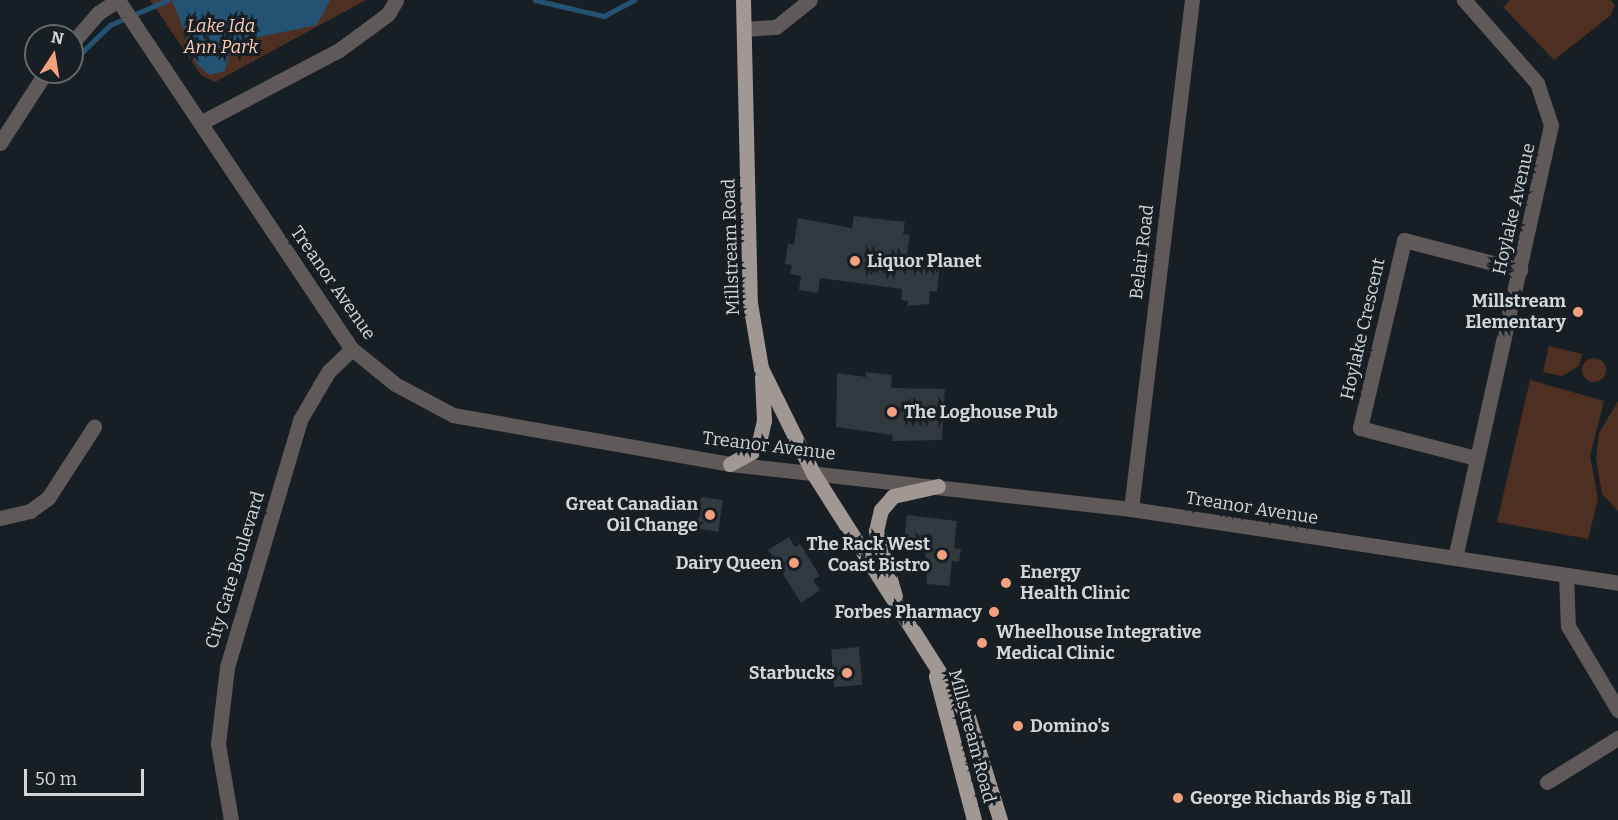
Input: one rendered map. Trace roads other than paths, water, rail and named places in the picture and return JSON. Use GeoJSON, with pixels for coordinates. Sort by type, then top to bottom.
{"type":"FeatureCollection","features":[{"type":"Feature","properties":{"kind":"main road","name":"Millstream Road"},"geometry":{"type":"LineString","coordinates":[[742,0],[750,303],[761,368],[813,473],[900,616],[968,717],[1000,820]]}},
{"type":"Feature","properties":{"kind":"main road"},"geometry":{"type":"LineString","coordinates":[[730,464],[752,453],[759,442],[764,421],[761,368]]}},
{"type":"Feature","properties":{"kind":"main road"},"geometry":{"type":"LineString","coordinates":[[900,616],[876,531],[881,510],[893,496],[938,486]]}},
{"type":"Feature","properties":{"kind":"main road","name":"Millstream Road"},"geometry":{"type":"LineString","coordinates":[[932,662],[974,820]]}},
{"type":"Feature","properties":{"kind":"street"},"geometry":{"type":"LineString","coordinates":[[84,29],[98,13],[118,0]]}},
{"type":"Feature","properties":{"kind":"street","name":"Treanor Avenue"},"geometry":{"type":"LineString","coordinates":[[118,0],[202,122],[352,349],[395,384],[453,415],[730,464],[1131,509],[1618,583]]}},
{"type":"Feature","properties":{"kind":"street"},"geometry":{"type":"LineString","coordinates":[[202,122],[339,51],[388,14],[396,0]]}},
{"type":"Feature","properties":{"kind":"street"},"geometry":{"type":"LineString","coordinates":[[744,28],[776,27],[810,0]]}},
{"type":"Feature","properties":{"kind":"street","name":"Belair Road"},"geometry":{"type":"LineString","coordinates":[[1131,509],[1192,0]]}},
{"type":"Feature","properties":{"kind":"street","name":"Hoylake Avenue"},"geometry":{"type":"LineString","coordinates":[[1455,558],[1476,458],[1550,143],[1549,108],[1510,50],[1464,0]]}},
{"type":"Feature","properties":{"kind":"street"},"geometry":{"type":"LineString","coordinates":[[0,143],[38,84]]}},
{"type":"Feature","properties":{"kind":"street","name":"Hoylake Crescent"},"geometry":{"type":"LineString","coordinates":[[1476,458],[1360,428],[1404,240],[1520,270]]}},
{"type":"Feature","properties":{"kind":"street","name":"City Gate Boulevard"},"geometry":{"type":"LineString","coordinates":[[231,820],[218,744],[227,667],[300,420],[328,372],[352,349]]}},
{"type":"Feature","properties":{"kind":"street"},"geometry":{"type":"LineString","coordinates":[[0,518],[30,511],[48,498],[94,426]]}},
{"type":"Feature","properties":{"kind":"street"},"geometry":{"type":"LineString","coordinates":[[1566,575],[1568,626],[1618,710]]}},
{"type":"Feature","properties":{"kind":"street"},"geometry":{"type":"LineString","coordinates":[[1547,782],[1618,738]]}},
{"type":"Feature","properties":{"kind":"water","name":"Lake Ida Ann Park"},"geometry":{"type":"Polygon","coordinates":[[[172,0],[330,0],[317,25],[254,38],[230,50],[225,71],[209,75],[197,64],[172,0]]]}},
{"type":"Feature","properties":{"kind":"waterway"},"geometry":{"type":"LineString","coordinates":[[84,50],[110,25],[168,0]]}},
{"type":"Feature","properties":{"kind":"waterway"},"geometry":{"type":"LineString","coordinates":[[535,0],[604,16],[634,0]]}},
{"type":"Feature","properties":{"kind":"place","name":"Liquor Planet"},"geometry":{"type":"Point","coordinates":[855,261]}},
{"type":"Feature","properties":{"kind":"place","name":"Millstream Elementary"},"geometry":{"type":"Point","coordinates":[1578,312]}},
{"type":"Feature","properties":{"kind":"place","name":"The Loghouse Pub"},"geometry":{"type":"Point","coordinates":[892,412]}},
{"type":"Feature","properties":{"kind":"place","name":"Great Canadian Oil Change"},"geometry":{"type":"Point","coordinates":[710,515]}},
{"type":"Feature","properties":{"kind":"place","name":"The Rack West Coast Bistro"},"geometry":{"type":"Point","coordinates":[942,555]}},
{"type":"Feature","properties":{"kind":"place","name":"Dairy Queen"},"geometry":{"type":"Point","coordinates":[794,563]}},
{"type":"Feature","properties":{"kind":"place","name":"Energy Health Clinic"},"geometry":{"type":"Point","coordinates":[1006,583]}},
{"type":"Feature","properties":{"kind":"place","name":"Forbes Pharmacy"},"geometry":{"type":"Point","coordinates":[994,612]}},
{"type":"Feature","properties":{"kind":"place","name":"Wheelhouse Integrative Medical Clinic"},"geometry":{"type":"Point","coordinates":[982,643]}},
{"type":"Feature","properties":{"kind":"place","name":"Starbucks"},"geometry":{"type":"Point","coordinates":[847,673]}},
{"type":"Feature","properties":{"kind":"place","name":"Domino's"},"geometry":{"type":"Point","coordinates":[1018,726]}},
{"type":"Feature","properties":{"kind":"place","name":"George Richards Big & Tall"},"geometry":{"type":"Point","coordinates":[1178,798]}}]}
